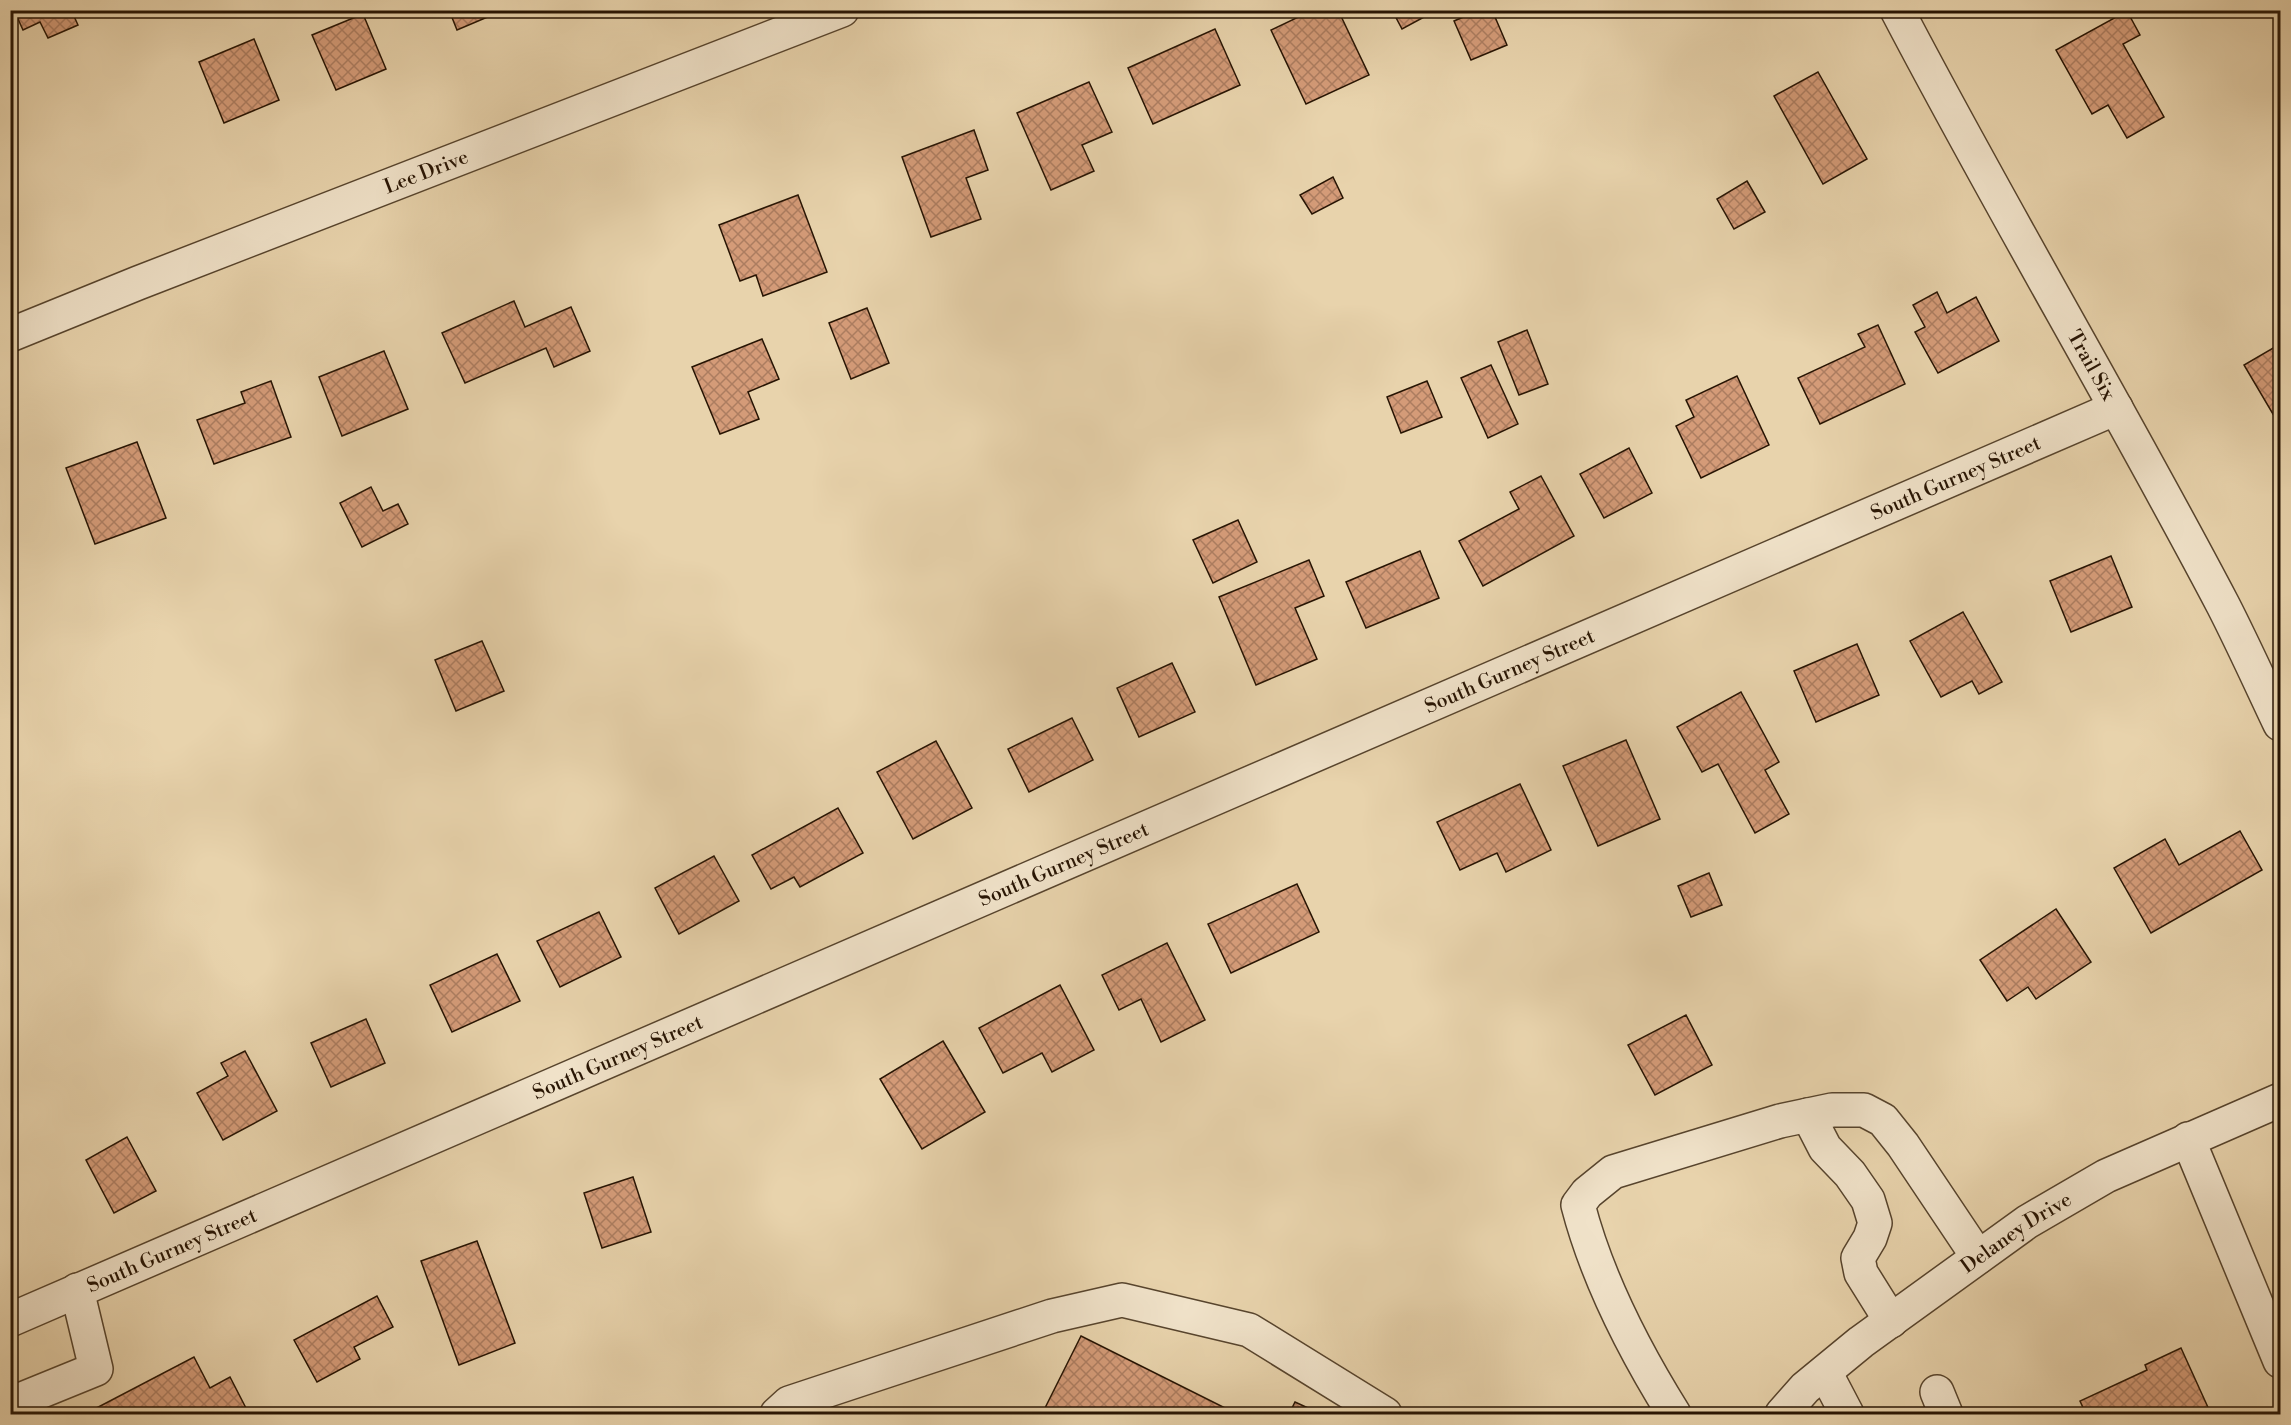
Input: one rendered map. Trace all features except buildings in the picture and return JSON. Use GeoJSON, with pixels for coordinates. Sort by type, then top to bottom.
{"type":"FeatureCollection","features":[{"type":"Feature","properties":{"kind":"street","name":"Lee Drive"},"geometry":{"type":"LineString","coordinates":[[10,335],[842,10]]}},
{"type":"Feature","properties":{"kind":"street","name":"Trail Six"},"geometry":{"type":"LineString","coordinates":[[1897,10],[1968,146],[2116,408],[2224,607],[2280,724]]}},
{"type":"Feature","properties":{"kind":"street","name":"South Gurney Street"},"geometry":{"type":"LineString","coordinates":[[10,1320],[2116,408]]}},
{"type":"Feature","properties":{"kind":"street","name":"Delaney Drive"},"geometry":{"type":"LineString","coordinates":[[1782,1414],[1805,1388],[1825,1372],[2027,1222],[2106,1176],[2280,1100]]}},
{"type":"Feature","properties":{"kind":"street"},"geometry":{"type":"LineString","coordinates":[[1674,1414],[1608,1291],[1583,1224],[1578,1204],[1587,1193],[1613,1172],[1780,1121],[1832,1110],[1864,1110],[1883,1120],[1903,1145],[1978,1257]]}},
{"type":"Feature","properties":{"kind":"street"},"geometry":{"type":"LineString","coordinates":[[1808,1115],[1825,1148],[1850,1174],[1868,1200],[1875,1223],[1870,1238],[1858,1258],[1861,1273],[1891,1321]]}},
{"type":"Feature","properties":{"kind":"street"},"geometry":{"type":"LineString","coordinates":[[2188,1139],[2280,1362]]}},
{"type":"Feature","properties":{"kind":"street"},"geometry":{"type":"LineString","coordinates":[[10,1404],[96,1369],[76,1290]]}},
{"type":"Feature","properties":{"kind":"street"},"geometry":{"type":"LineString","coordinates":[[777,1414],[789,1403],[811,1395],[1052,1316],[1122,1300],[1249,1330],[1385,1414]]}},
{"type":"Feature","properties":{"kind":"street"},"geometry":{"type":"LineString","coordinates":[[1825,1372],[1847,1414]]}}]}
